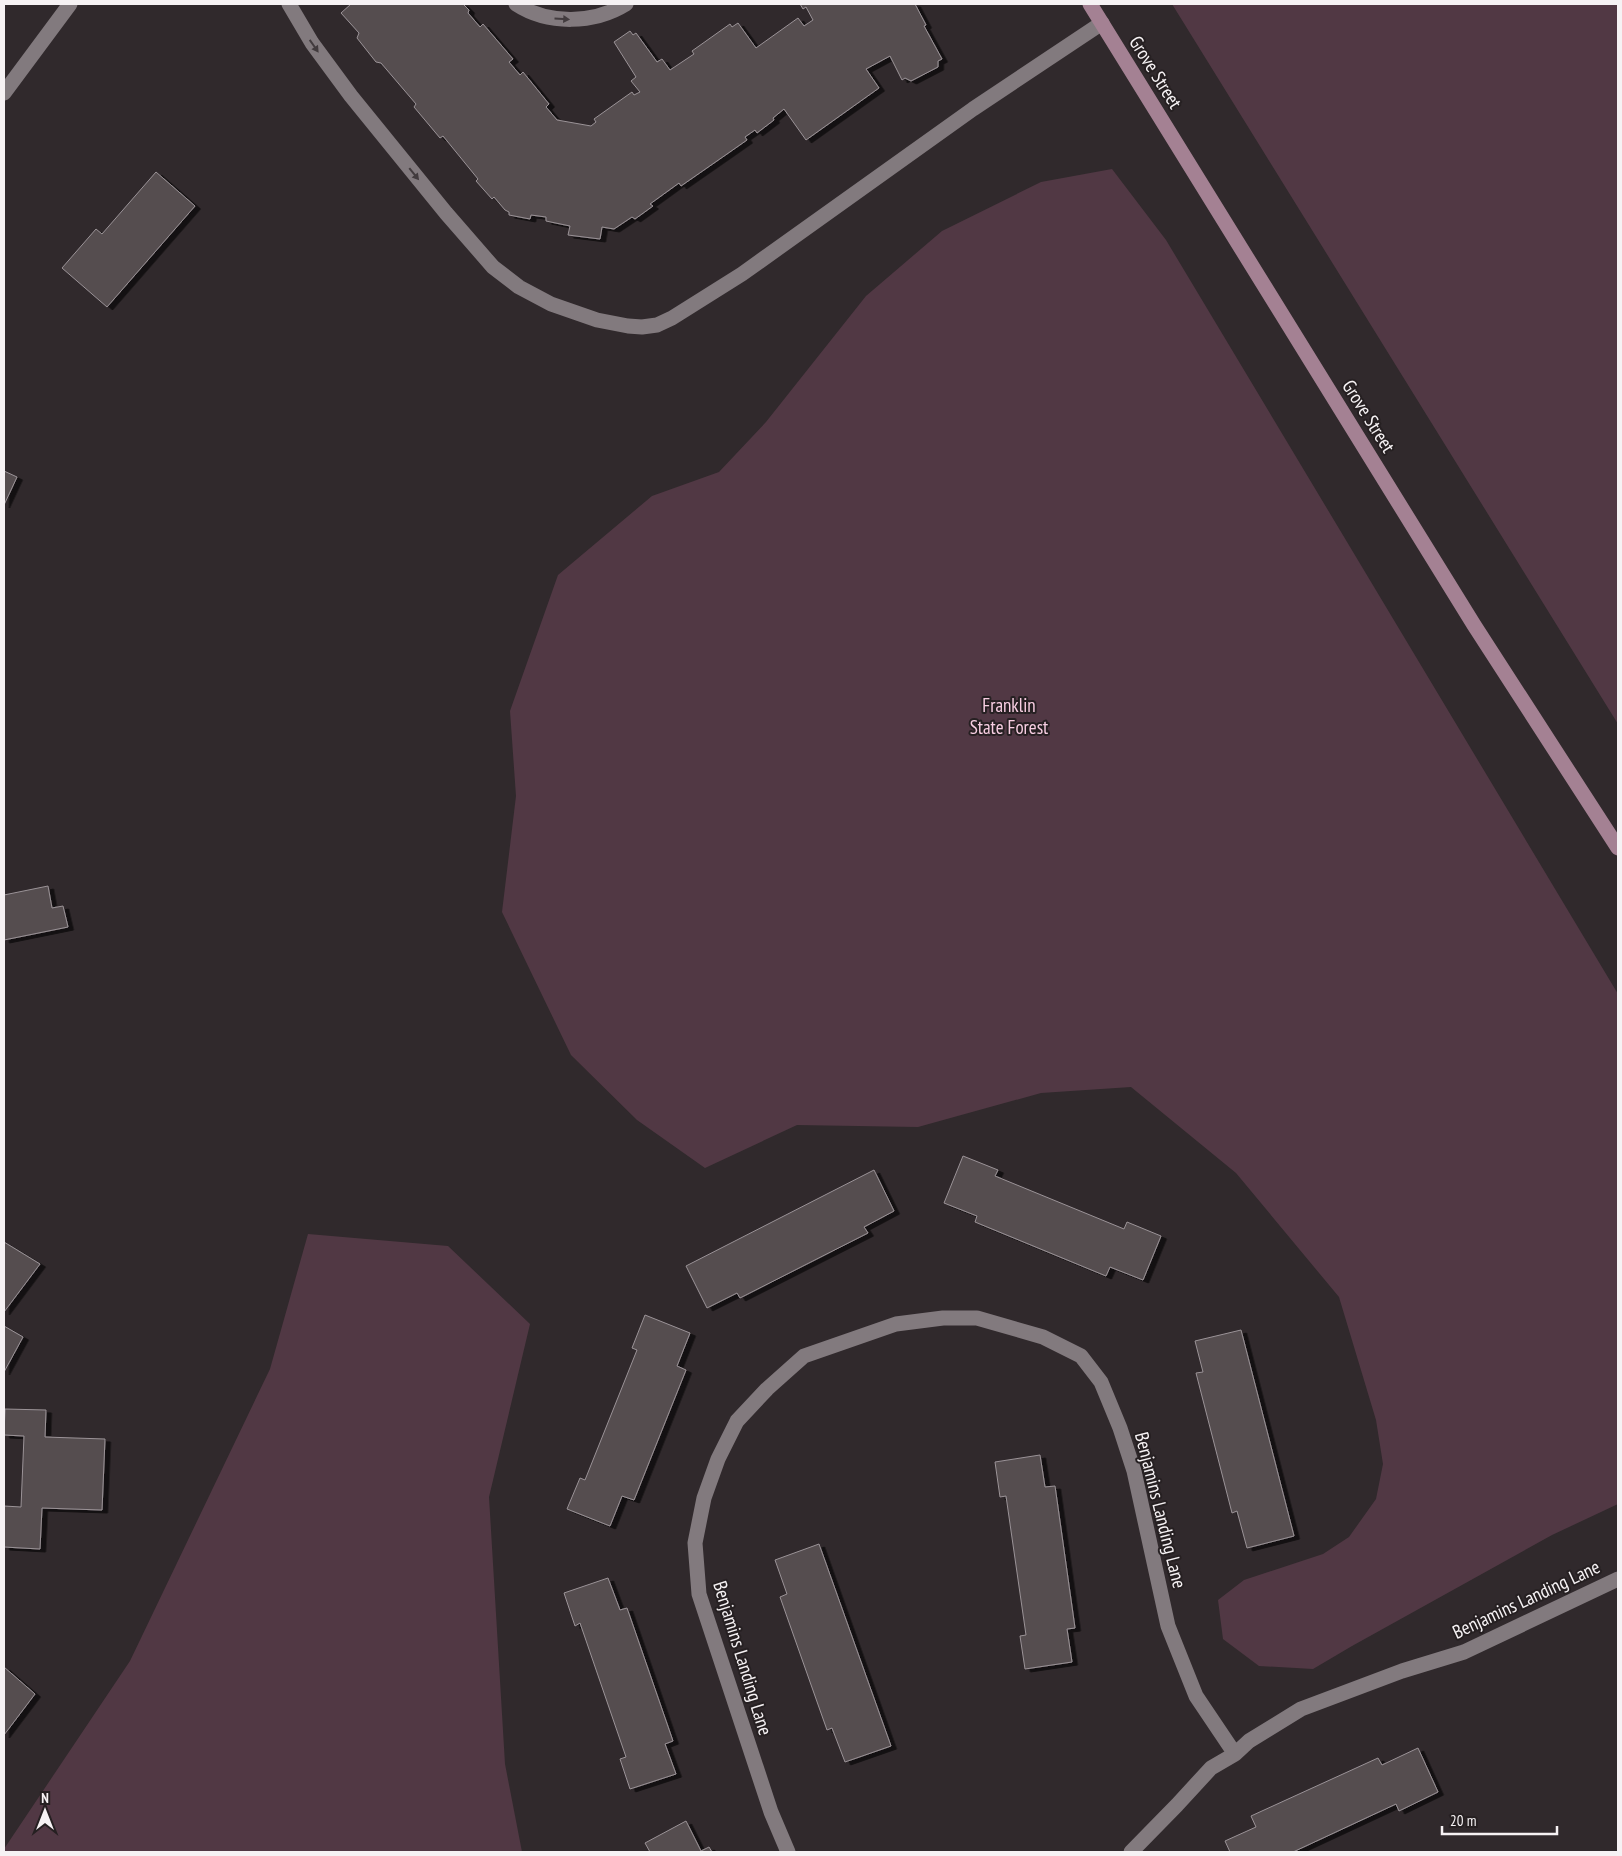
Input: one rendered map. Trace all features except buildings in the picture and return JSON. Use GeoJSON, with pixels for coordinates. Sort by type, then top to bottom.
{"type":"FeatureCollection","features":[{"type":"Feature","properties":{"kind":"main road","name":"Grove Street"},"geometry":{"type":"LineString","coordinates":[[1090,4],[1474,625],[1618,848]]}},
{"type":"Feature","properties":{"kind":"street"},"geometry":{"type":"LineString","coordinates":[[4,93],[70,4]]}},
{"type":"Feature","properties":{"kind":"street"},"geometry":{"type":"LineString","coordinates":[[289,4],[312,43],[345,88],[446,213],[493,267],[519,287],[551,304],[597,320],[628,326],[657,325],[696,304],[742,274],[973,110],[1102,23]]}},
{"type":"Feature","properties":{"kind":"street"},"geometry":{"type":"LineString","coordinates":[[516,4],[551,18],[575,20],[610,13],[626,4]]}},
{"type":"Feature","properties":{"kind":"street","name":"Benjamins Landing Lane"},"geometry":{"type":"LineString","coordinates":[[788,1852],[771,1812],[699,1594],[695,1543],[704,1498],[718,1459],[737,1421],[767,1388],[804,1356],[896,1324],[943,1318],[976,1318],[1043,1337],[1081,1356],[1101,1382],[1113,1409],[1134,1471],[1168,1626],[1196,1696],[1234,1754]]}},
{"type":"Feature","properties":{"kind":"street","name":"Benjamins Landing Lane"},"geometry":{"type":"LineString","coordinates":[[1131,1852],[1177,1806],[1211,1768],[1234,1754],[1249,1741],[1301,1709],[1402,1671],[1464,1652],[1618,1579]]}},
{"type":"Feature","properties":{"kind":"green space"},"geometry":{"type":"Polygon","coordinates":[[[1172,4],[1618,4],[1618,724],[1172,4]]]}},
{"type":"Feature","properties":{"kind":"green space","name":"Franklin State Forest"},"geometry":{"type":"Polygon","coordinates":[[[1112,169],[1166,240],[1618,994],[1618,1504],[1552,1535],[1313,1669],[1259,1666],[1223,1639],[1218,1600],[1244,1580],[1323,1554],[1349,1537],[1376,1499],[1383,1464],[1376,1420],[1339,1297],[1236,1173],[1131,1087],[1041,1093],[918,1127],[797,1125],[705,1168],[637,1120],[571,1055],[502,912],[516,796],[510,711],[558,575],[652,496],[719,472],[766,422],[866,296],[942,231],[1041,182],[1112,169]]]}},
{"type":"Feature","properties":{"kind":"green space"},"geometry":{"type":"Polygon","coordinates":[[[308,1234],[448,1246],[530,1324],[489,1497],[505,1764],[522,1852],[4,1852],[4,1849],[130,1661],[270,1369],[308,1234]]]}}]}
